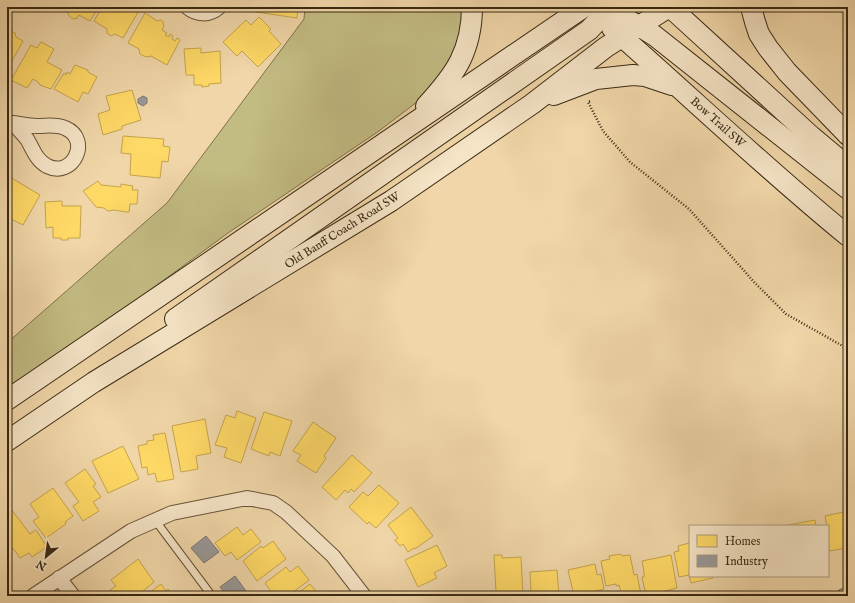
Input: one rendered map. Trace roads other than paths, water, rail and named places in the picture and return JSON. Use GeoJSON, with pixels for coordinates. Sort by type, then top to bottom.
{"type":"FeatureCollection","features":[{"type":"Feature","properties":{"kind":"main road"},"geometry":{"type":"LineString","coordinates":[[403,131],[439,91],[460,62],[468,36],[472,7]]}},
{"type":"Feature","properties":{"kind":"main road"},"geometry":{"type":"LineString","coordinates":[[7,400],[584,7]]}},
{"type":"Feature","properties":{"kind":"main road"},"geometry":{"type":"LineString","coordinates":[[630,28],[644,7]]}},
{"type":"Feature","properties":{"kind":"main road"},"geometry":{"type":"LineString","coordinates":[[670,7],[811,136],[848,167]]}},
{"type":"Feature","properties":{"kind":"main road","name":"Old Banff Coach Road SW"},"geometry":{"type":"LineString","coordinates":[[7,441],[94,382],[391,201],[532,104],[630,28],[670,7]]}},
{"type":"Feature","properties":{"kind":"main road"},"geometry":{"type":"LineString","coordinates":[[751,7],[759,34],[768,48],[787,72],[848,135]]}},
{"type":"Feature","properties":{"kind":"main road"},"geometry":{"type":"LineString","coordinates":[[94,382],[134,349],[187,309],[588,30],[603,10],[630,28],[655,36],[848,190]]}},
{"type":"Feature","properties":{"kind":"main road","name":"Bow Trail SW"},"geometry":{"type":"LineString","coordinates":[[630,28],[680,88],[768,168],[848,236]]}},
{"type":"Feature","properties":{"kind":"main road"},"geometry":{"type":"LineString","coordinates":[[532,104],[596,79],[634,75],[652,78],[680,88]]}},
{"type":"Feature","properties":{"kind":"street"},"geometry":{"type":"LineString","coordinates":[[187,7],[201,14],[213,12],[219,7]]}},
{"type":"Feature","properties":{"kind":"street"},"geometry":{"type":"LineString","coordinates":[[10,121],[37,126],[56,126],[67,128],[76,137],[78,150],[76,156],[68,165],[51,168],[37,158],[26,139],[10,121]]}},
{"type":"Feature","properties":{"kind":"street"},"geometry":{"type":"LineString","coordinates":[[33,596],[131,531],[155,520],[172,513],[247,498],[273,503],[286,512],[333,556],[364,596]]}},
{"type":"Feature","properties":{"kind":"street"},"geometry":{"type":"LineString","coordinates":[[59,578],[73,596]]}},
{"type":"Feature","properties":{"kind":"street"},"geometry":{"type":"LineString","coordinates":[[844,596],[848,595]]}},
{"type":"Feature","properties":{"kind":"lane"},"geometry":{"type":"LineString","coordinates":[[155,520],[212,596]]}}]}
